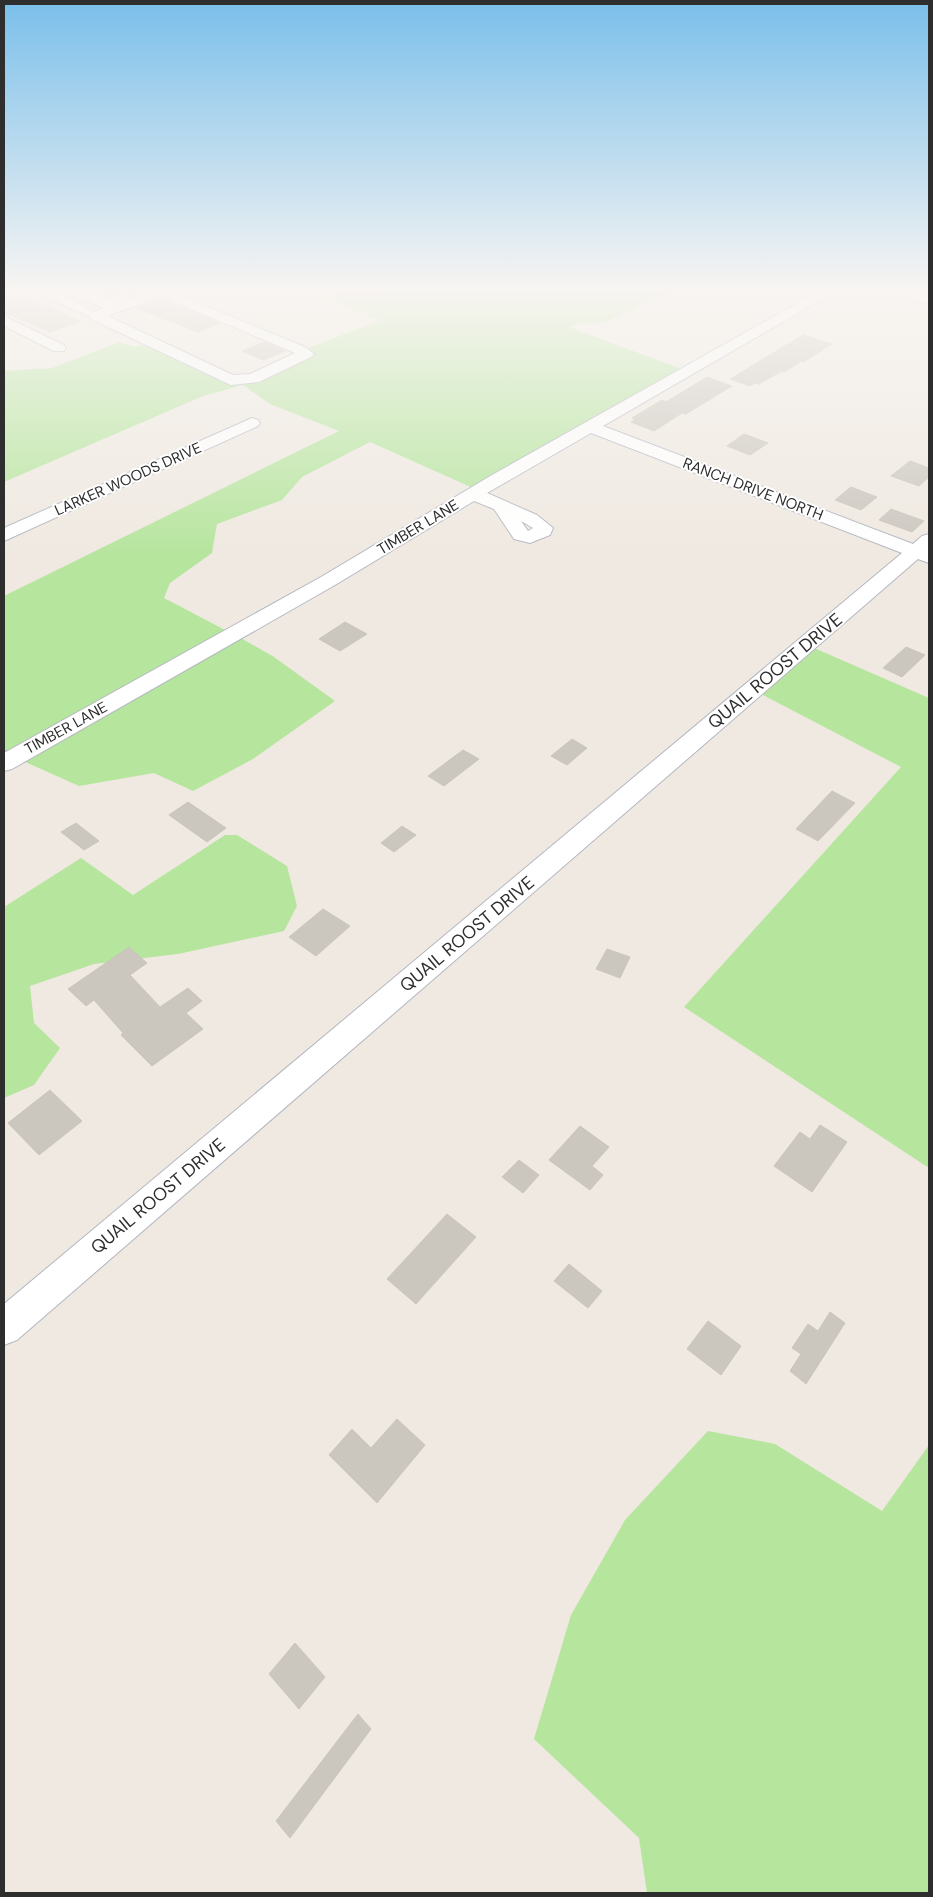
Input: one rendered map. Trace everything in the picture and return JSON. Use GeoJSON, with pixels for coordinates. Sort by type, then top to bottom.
{"type":"FeatureCollection","features":[{"type":"Feature","properties":{"kind":"street"},"geometry":{"type":"LineString","coordinates":[[228,379],[247,379]]}},
{"type":"Feature","properties":{"kind":"street","name":"TIMBER LANE"},"geometry":{"type":"LineString","coordinates":[[4,763],[328,582],[474,494],[676,379]]}},
{"type":"Feature","properties":{"kind":"street","name":"LARKER WOODS DRIVE"},"geometry":{"type":"LineString","coordinates":[[4,535],[252,423]]}},
{"type":"Feature","properties":{"kind":"street","name":"RANCH DRIVE NORTH"},"geometry":{"type":"LineString","coordinates":[[591,427],[925,550]]}},
{"type":"Feature","properties":{"kind":"street"},"geometry":{"type":"LineString","coordinates":[[474,494],[502,507]]}},
{"type":"Feature","properties":{"kind":"street","name":"QUAIL ROOST DRIVE"},"geometry":{"type":"LineString","coordinates":[[4,1327],[925,550]]}},
{"type":"Feature","properties":{"kind":"green space"},"geometry":{"type":"Polygon","coordinates":[[[4,379],[231,379],[242,383],[250,379],[669,379],[473,488],[370,442],[302,477],[282,500],[217,524],[212,553],[170,583],[164,598],[227,631],[8,754],[4,751],[4,596],[339,431],[270,404],[243,385],[203,396],[4,482],[4,379]]]}},
{"type":"Feature","properties":{"kind":"green space"},"geometry":{"type":"Polygon","coordinates":[[[239,637],[274,657],[335,701],[253,759],[193,791],[154,773],[79,786],[21,760],[239,637]]]}},
{"type":"Feature","properties":{"kind":"green space"},"geometry":{"type":"Polygon","coordinates":[[[814,648],[929,698],[929,1168],[684,1007],[901,767],[761,694],[814,648]]]}},
{"type":"Feature","properties":{"kind":"green space"},"geometry":{"type":"Polygon","coordinates":[[[225,835],[237,835],[287,866],[297,906],[284,931],[178,954],[94,964],[30,986],[34,1023],[60,1048],[34,1085],[4,1098],[4,907],[81,858],[133,895],[225,835]]]}},
{"type":"Feature","properties":{"kind":"green space"},"geometry":{"type":"Polygon","coordinates":[[[708,1431],[775,1444],[882,1511],[929,1445],[929,1893],[647,1893],[639,1838],[534,1739],[571,1615],[625,1520],[708,1431]]]}},
{"type":"Feature","properties":{"kind":"building"},"geometry":{"type":"Polygon","coordinates":[[[704,379],[711,379],[732,386],[686,414],[682,413],[654,431],[631,422],[636,419],[632,418],[662,400],[666,402],[704,379]]]}},
{"type":"Feature","properties":{"kind":"building"},"geometry":{"type":"Polygon","coordinates":[[[731,379],[769,379],[750,386],[731,379]]]}},
{"type":"Feature","properties":{"kind":"building"},"geometry":{"type":"Polygon","coordinates":[[[744,434],[768,443],[750,455],[727,446],[744,434]]]}},
{"type":"Feature","properties":{"kind":"building"},"geometry":{"type":"Polygon","coordinates":[[[910,461],[929,468],[929,477],[919,486],[891,476],[910,461]]]}},
{"type":"Feature","properties":{"kind":"building"},"geometry":{"type":"Polygon","coordinates":[[[851,487],[877,497],[861,510],[835,500],[851,487]]]}},
{"type":"Feature","properties":{"kind":"building"},"geometry":{"type":"Polygon","coordinates":[[[891,509],[924,521],[912,532],[879,520],[891,509]]]}},
{"type":"Feature","properties":{"kind":"building"},"geometry":{"type":"Polygon","coordinates":[[[345,622],[367,634],[340,651],[319,639],[345,622]]]}},
{"type":"Feature","properties":{"kind":"building"},"geometry":{"type":"Polygon","coordinates":[[[906,647],[925,655],[902,677],[883,668],[906,647]]]}},
{"type":"Feature","properties":{"kind":"building"},"geometry":{"type":"Polygon","coordinates":[[[572,739],[587,748],[567,765],[551,756],[572,739]]]}},
{"type":"Feature","properties":{"kind":"building"},"geometry":{"type":"Polygon","coordinates":[[[463,750],[479,759],[444,786],[428,776],[463,750]]]}},
{"type":"Feature","properties":{"kind":"building"},"geometry":{"type":"Polygon","coordinates":[[[832,791],[855,803],[818,841],[796,829],[832,791]]]}},
{"type":"Feature","properties":{"kind":"building"},"geometry":{"type":"Polygon","coordinates":[[[188,802],[226,828],[207,842],[169,815],[188,802]]]}},
{"type":"Feature","properties":{"kind":"building"},"geometry":{"type":"Polygon","coordinates":[[[76,823],[99,841],[84,850],[61,832],[76,823]]]}},
{"type":"Feature","properties":{"kind":"building"},"geometry":{"type":"Polygon","coordinates":[[[402,826],[416,835],[394,852],[381,843],[402,826]]]}},
{"type":"Feature","properties":{"kind":"building"},"geometry":{"type":"Polygon","coordinates":[[[323,909],[350,926],[316,956],[289,937],[323,909]]]}},
{"type":"Feature","properties":{"kind":"building"},"geometry":{"type":"Polygon","coordinates":[[[129,947],[147,963],[130,975],[160,1007],[188,988],[202,1001],[186,1013],[203,1029],[152,1066],[121,1035],[123,1033],[94,1000],[86,1006],[68,989],[129,947]]]}},
{"type":"Feature","properties":{"kind":"building"},"geometry":{"type":"Polygon","coordinates":[[[607,949],[630,957],[620,978],[596,969],[607,949]]]}},
{"type":"Feature","properties":{"kind":"building"},"geometry":{"type":"Polygon","coordinates":[[[50,1090],[82,1121],[39,1155],[8,1123],[50,1090]]]}},
{"type":"Feature","properties":{"kind":"building"},"geometry":{"type":"Polygon","coordinates":[[[820,1125],[847,1142],[812,1192],[774,1166],[800,1132],[810,1139],[820,1125]]]}},
{"type":"Feature","properties":{"kind":"building"},"geometry":{"type":"Polygon","coordinates":[[[580,1126],[609,1147],[592,1166],[603,1175],[590,1190],[549,1160],[580,1126]]]}},
{"type":"Feature","properties":{"kind":"building"},"geometry":{"type":"Polygon","coordinates":[[[519,1160],[539,1175],[523,1193],[502,1177],[519,1160]]]}},
{"type":"Feature","properties":{"kind":"building"},"geometry":{"type":"Polygon","coordinates":[[[447,1214],[476,1237],[416,1304],[387,1279],[447,1214]]]}},
{"type":"Feature","properties":{"kind":"building"},"geometry":{"type":"Polygon","coordinates":[[[569,1264],[602,1291],[588,1308],[554,1281],[569,1264]]]}},
{"type":"Feature","properties":{"kind":"building"},"geometry":{"type":"Polygon","coordinates":[[[830,1312],[845,1323],[806,1384],[790,1371],[801,1354],[792,1348],[808,1324],[818,1331],[830,1312]]]}},
{"type":"Feature","properties":{"kind":"building"},"geometry":{"type":"Polygon","coordinates":[[[708,1321],[741,1346],[721,1375],[687,1349],[708,1321]]]}},
{"type":"Feature","properties":{"kind":"building"},"geometry":{"type":"Polygon","coordinates":[[[397,1419],[425,1445],[377,1503],[329,1455],[352,1429],[371,1448],[397,1419]]]}},
{"type":"Feature","properties":{"kind":"building"},"geometry":{"type":"Polygon","coordinates":[[[295,1643],[325,1677],[299,1709],[269,1674],[295,1643]]]}},
{"type":"Feature","properties":{"kind":"building"},"geometry":{"type":"Polygon","coordinates":[[[358,1714],[371,1729],[290,1838],[276,1821],[358,1714]]]}}]}
